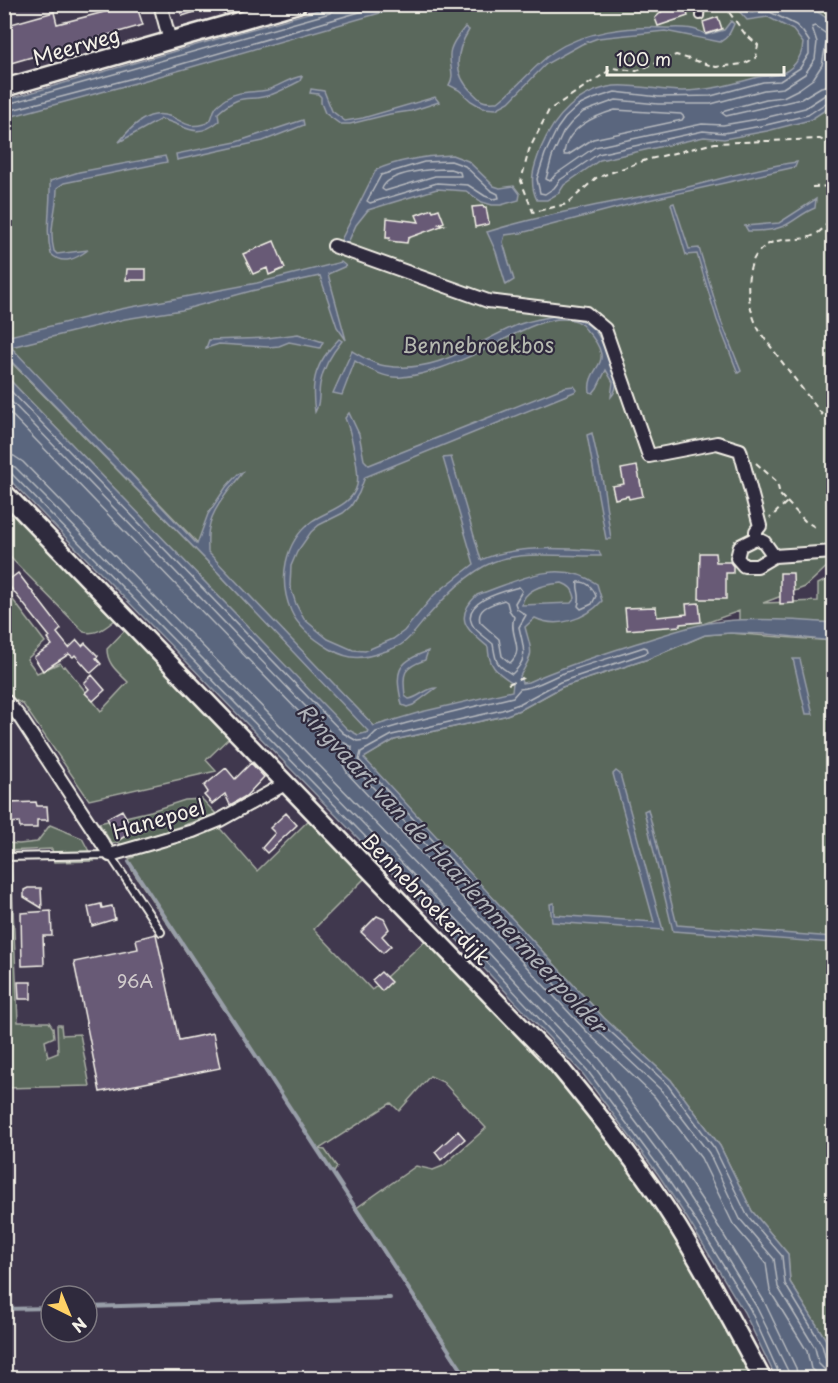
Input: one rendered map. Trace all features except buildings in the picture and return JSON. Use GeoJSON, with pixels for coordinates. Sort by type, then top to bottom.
{"type":"FeatureCollection","features":[{"type":"Feature","properties":{"kind":"street"},"geometry":{"type":"LineString","coordinates":[[160,4],[171,41]]}},
{"type":"Feature","properties":{"kind":"street","name":"Meerweg"},"geometry":{"type":"LineString","coordinates":[[4,88],[298,4]]}},
{"type":"Feature","properties":{"kind":"street"},"geometry":{"type":"LineString","coordinates":[[334,246],[488,301],[586,313],[605,329],[649,456],[717,443],[740,450],[758,532],[774,556]]}},
{"type":"Feature","properties":{"kind":"street","name":"Bennebroekerdijk"},"geometry":{"type":"LineString","coordinates":[[4,492],[556,1063],[594,1109],[677,1226],[762,1378]]}},
{"type":"Feature","properties":{"kind":"street"},"geometry":{"type":"LineString","coordinates":[[758,532],[740,546],[737,558],[744,566],[756,566],[774,556],[834,552]]}},
{"type":"Feature","properties":{"kind":"street","name":"Hanepoel"},"geometry":{"type":"LineString","coordinates":[[4,699],[19,716],[110,855],[211,824],[285,784]]}},
{"type":"Feature","properties":{"kind":"lane"},"geometry":{"type":"LineString","coordinates":[[700,16],[701,4]]}},
{"type":"Feature","properties":{"kind":"lane"},"geometry":{"type":"LineString","coordinates":[[4,857],[110,855],[161,932]]}},
{"type":"Feature","properties":{"kind":"path"},"geometry":{"type":"LineString","coordinates":[[723,4],[745,34],[758,45],[756,58],[744,64],[716,67],[676,55],[636,70],[613,68],[549,110],[529,150],[520,181],[533,212],[567,204],[596,178],[605,173],[646,160],[716,143],[820,139],[834,147]]}},
{"type":"Feature","properties":{"kind":"path"},"geometry":{"type":"LineString","coordinates":[[812,187],[834,186]]}},
{"type":"Feature","properties":{"kind":"path"},"geometry":{"type":"LineString","coordinates":[[834,212],[829,222],[810,238],[779,241],[764,247],[755,257],[748,271],[748,288],[758,328],[824,417],[834,411]]}},
{"type":"Feature","properties":{"kind":"path"},"geometry":{"type":"LineString","coordinates":[[740,450],[777,482],[780,495],[805,521],[815,527]]}},
{"type":"Feature","properties":{"kind":"path"},"geometry":{"type":"LineString","coordinates":[[758,532],[787,502]]}},
{"type":"Feature","properties":{"kind":"path"},"geometry":{"type":"LineString","coordinates":[[508,684],[525,677]]}},
{"type":"Feature","properties":{"kind":"green space","name":"Bennebroekbos"},"geometry":{"type":"Polygon","coordinates":[[[353,5],[833,5],[833,563],[805,587],[763,603],[818,601],[818,584],[828,579],[833,573],[833,623],[739,621],[739,611],[488,701],[410,716],[374,726],[5,343],[5,109],[353,5]]]}},
{"type":"Feature","properties":{"kind":"green space"},"geometry":{"type":"Polygon","coordinates":[[[4,355],[207,561],[370,732],[358,735],[347,730],[5,375],[4,355]]]}},
{"type":"Feature","properties":{"kind":"green space"},"geometry":{"type":"Polygon","coordinates":[[[5,505],[115,620],[97,632],[84,632],[5,552],[5,505]]]}},
{"type":"Feature","properties":{"kind":"green space"},"geometry":{"type":"Polygon","coordinates":[[[4,588],[45,642],[27,659],[37,673],[60,663],[63,667],[65,666],[101,711],[128,682],[111,663],[107,649],[129,626],[233,734],[206,760],[216,771],[89,800],[23,704],[5,690],[4,588]]]}},
{"type":"Feature","properties":{"kind":"green space"},"geometry":{"type":"Polygon","coordinates":[[[730,633],[833,641],[833,1364],[828,1343],[790,1282],[788,1254],[752,1211],[720,1146],[671,1080],[604,1018],[363,758],[394,740],[504,716],[562,687],[648,659],[705,635],[730,633]]]}},
{"type":"Feature","properties":{"kind":"green space"},"geometry":{"type":"Polygon","coordinates":[[[202,799],[216,814],[123,846],[118,842],[112,844],[99,823],[151,811],[185,800],[202,799]]]}},
{"type":"Feature","properties":{"kind":"green space"},"geometry":{"type":"Polygon","coordinates":[[[312,817],[369,874],[314,929],[372,990],[429,937],[559,1071],[662,1209],[755,1378],[466,1378],[355,1209],[416,1166],[433,1170],[443,1166],[486,1128],[443,1082],[430,1076],[399,1111],[391,1103],[319,1149],[325,1150],[337,1167],[333,1174],[132,870],[129,859],[134,857],[133,854],[217,825],[257,871],[312,817]]]}},
{"type":"Feature","properties":{"kind":"green space"},"geometry":{"type":"Polygon","coordinates":[[[50,825],[82,838],[94,861],[54,862],[52,849],[5,851],[4,836],[8,843],[37,842],[50,825]]]}},
{"type":"Feature","properties":{"kind":"green space"},"geometry":{"type":"Polygon","coordinates":[[[4,865],[11,865],[18,1022],[49,1022],[53,1028],[54,1037],[45,1041],[48,1057],[58,1053],[57,1025],[61,1025],[62,1035],[80,1034],[90,1086],[5,1088],[4,865]]]}},
{"type":"Feature","properties":{"kind":"water"},"geometry":{"type":"Polygon","coordinates":[[[339,4],[408,5],[5,118],[5,100],[339,4]]]}},
{"type":"Feature","properties":{"kind":"water"},"geometry":{"type":"Polygon","coordinates":[[[728,5],[807,5],[833,22],[833,105],[810,120],[767,131],[724,139],[704,137],[600,160],[564,185],[559,193],[547,200],[537,200],[532,180],[538,155],[546,137],[560,116],[589,93],[614,86],[674,91],[702,90],[776,75],[787,71],[795,64],[801,54],[803,43],[793,30],[768,17],[747,20],[738,10],[733,11],[728,5]]]}},
{"type":"Feature","properties":{"kind":"water"},"geometry":{"type":"Polygon","coordinates":[[[731,21],[734,24],[730,33],[720,42],[665,31],[598,38],[546,64],[509,102],[496,109],[483,108],[449,85],[452,75],[451,49],[465,27],[469,30],[459,54],[461,77],[480,99],[485,102],[498,102],[553,52],[579,39],[607,31],[637,28],[687,28],[706,35],[724,30],[731,21]]]}},
{"type":"Feature","properties":{"kind":"water"},"geometry":{"type":"Polygon","coordinates":[[[302,76],[300,81],[276,93],[234,102],[218,113],[219,121],[203,130],[190,130],[161,119],[119,142],[135,125],[147,117],[161,114],[189,125],[204,124],[211,120],[217,106],[232,95],[267,90],[302,76]]]}},
{"type":"Feature","properties":{"kind":"water"},"geometry":{"type":"Polygon","coordinates":[[[311,89],[324,91],[332,111],[345,121],[435,97],[439,102],[411,111],[350,124],[340,124],[325,113],[321,97],[310,93],[311,89]]]}},
{"type":"Feature","properties":{"kind":"water"},"geometry":{"type":"Polygon","coordinates":[[[303,120],[304,125],[263,141],[177,160],[176,154],[236,142],[303,120]]]}},
{"type":"Feature","properties":{"kind":"water"},"geometry":{"type":"Polygon","coordinates":[[[452,155],[468,161],[494,186],[500,188],[514,186],[520,194],[519,200],[492,205],[482,202],[466,191],[437,189],[368,210],[356,225],[347,245],[340,242],[376,170],[413,159],[452,155]]]}},
{"type":"Feature","properties":{"kind":"water"},"geometry":{"type":"Polygon","coordinates":[[[165,156],[167,162],[64,183],[57,188],[52,227],[54,251],[57,254],[88,250],[75,258],[65,260],[60,260],[51,254],[48,227],[50,181],[79,172],[165,156]]]}},
{"type":"Feature","properties":{"kind":"water"},"geometry":{"type":"Polygon","coordinates":[[[797,162],[795,167],[505,235],[503,242],[514,280],[506,285],[487,232],[560,213],[797,162]]]}},
{"type":"Feature","properties":{"kind":"water"},"geometry":{"type":"Polygon","coordinates":[[[816,199],[815,208],[781,227],[748,231],[745,226],[779,223],[816,199]]]}},
{"type":"Feature","properties":{"kind":"water"},"geometry":{"type":"Polygon","coordinates":[[[674,203],[689,249],[699,248],[721,321],[741,371],[738,373],[717,320],[697,254],[686,255],[671,204],[674,203]]]}},
{"type":"Feature","properties":{"kind":"water","name":"Ringvaart van de Haarlemmermeerpolder"},"geometry":{"type":"Polygon","coordinates":[[[341,262],[346,266],[328,274],[346,340],[337,327],[320,276],[251,291],[182,310],[125,319],[11,347],[197,544],[208,514],[226,487],[238,474],[243,472],[214,513],[208,531],[208,552],[374,726],[421,712],[512,691],[513,683],[495,669],[490,660],[488,647],[474,635],[466,624],[465,611],[477,595],[538,574],[568,572],[582,576],[597,584],[602,601],[580,617],[552,623],[535,618],[525,627],[531,652],[520,676],[522,683],[605,653],[700,625],[751,620],[833,623],[833,641],[766,634],[705,635],[648,659],[562,687],[504,716],[394,740],[364,758],[604,1018],[671,1080],[720,1146],[752,1211],[788,1254],[790,1282],[828,1343],[833,1364],[833,1378],[776,1378],[744,1312],[687,1218],[658,1174],[583,1074],[463,946],[5,475],[5,375],[347,729],[358,735],[369,732],[207,561],[5,355],[5,337],[121,309],[257,283],[341,262]],[[565,584],[538,588],[527,595],[522,605],[571,603],[575,598],[571,588],[565,584]]]}},
{"type":"Feature","properties":{"kind":"water"},"geometry":{"type":"Polygon","coordinates":[[[558,315],[579,319],[596,332],[616,380],[614,394],[611,397],[613,382],[606,370],[597,388],[593,393],[590,392],[591,380],[601,359],[596,341],[579,323],[562,319],[538,324],[461,360],[412,376],[383,375],[355,361],[342,395],[333,393],[352,351],[382,365],[422,366],[454,356],[517,325],[558,315]]]}},
{"type":"Feature","properties":{"kind":"water"},"geometry":{"type":"Polygon","coordinates":[[[298,334],[323,342],[320,348],[289,342],[268,347],[219,344],[206,348],[209,340],[267,338],[298,334]]]}},
{"type":"Feature","properties":{"kind":"water"},"geometry":{"type":"Polygon","coordinates":[[[339,339],[342,341],[331,355],[323,372],[315,412],[313,390],[316,372],[331,347],[339,339]]]}},
{"type":"Feature","properties":{"kind":"water"},"geometry":{"type":"Polygon","coordinates":[[[574,386],[577,390],[574,392],[365,477],[351,506],[343,513],[319,525],[297,552],[291,566],[290,586],[304,619],[328,639],[353,650],[365,651],[393,639],[404,631],[434,595],[474,564],[443,458],[451,457],[481,560],[509,552],[539,549],[599,551],[601,556],[532,555],[505,558],[493,562],[474,572],[457,586],[402,644],[370,656],[357,658],[344,656],[319,642],[302,628],[294,617],[287,599],[286,562],[295,540],[303,530],[312,521],[345,503],[355,492],[358,479],[356,461],[345,418],[349,413],[359,434],[364,460],[369,465],[565,387],[574,386]]]}},
{"type":"Feature","properties":{"kind":"water"},"geometry":{"type":"Polygon","coordinates":[[[592,433],[603,483],[611,539],[606,539],[587,435],[592,433]]]}},
{"type":"Feature","properties":{"kind":"water"},"geometry":{"type":"Polygon","coordinates":[[[428,651],[425,660],[412,666],[406,672],[405,696],[409,699],[436,688],[413,705],[407,707],[402,705],[398,684],[400,670],[409,660],[428,651]]]}},
{"type":"Feature","properties":{"kind":"water"},"geometry":{"type":"Polygon","coordinates":[[[793,659],[800,659],[813,714],[806,714],[793,659]]]}},
{"type":"Feature","properties":{"kind":"water"},"geometry":{"type":"Polygon","coordinates":[[[616,771],[620,774],[663,930],[552,922],[550,904],[554,903],[554,915],[654,922],[613,774],[616,771]]]}},
{"type":"Feature","properties":{"kind":"water"},"geometry":{"type":"Polygon","coordinates":[[[648,809],[677,925],[833,937],[833,943],[673,931],[644,811],[648,809]]]}},
{"type":"Feature","properties":{"kind":"waterway"},"geometry":{"type":"LineString","coordinates":[[129,862],[467,1378]]}},
{"type":"Feature","properties":{"kind":"waterway"},"geometry":{"type":"LineString","coordinates":[[99,1307],[390,1298]]}},
{"type":"Feature","properties":{"kind":"waterway"},"geometry":{"type":"LineString","coordinates":[[4,1309],[39,1308]]}}]}
